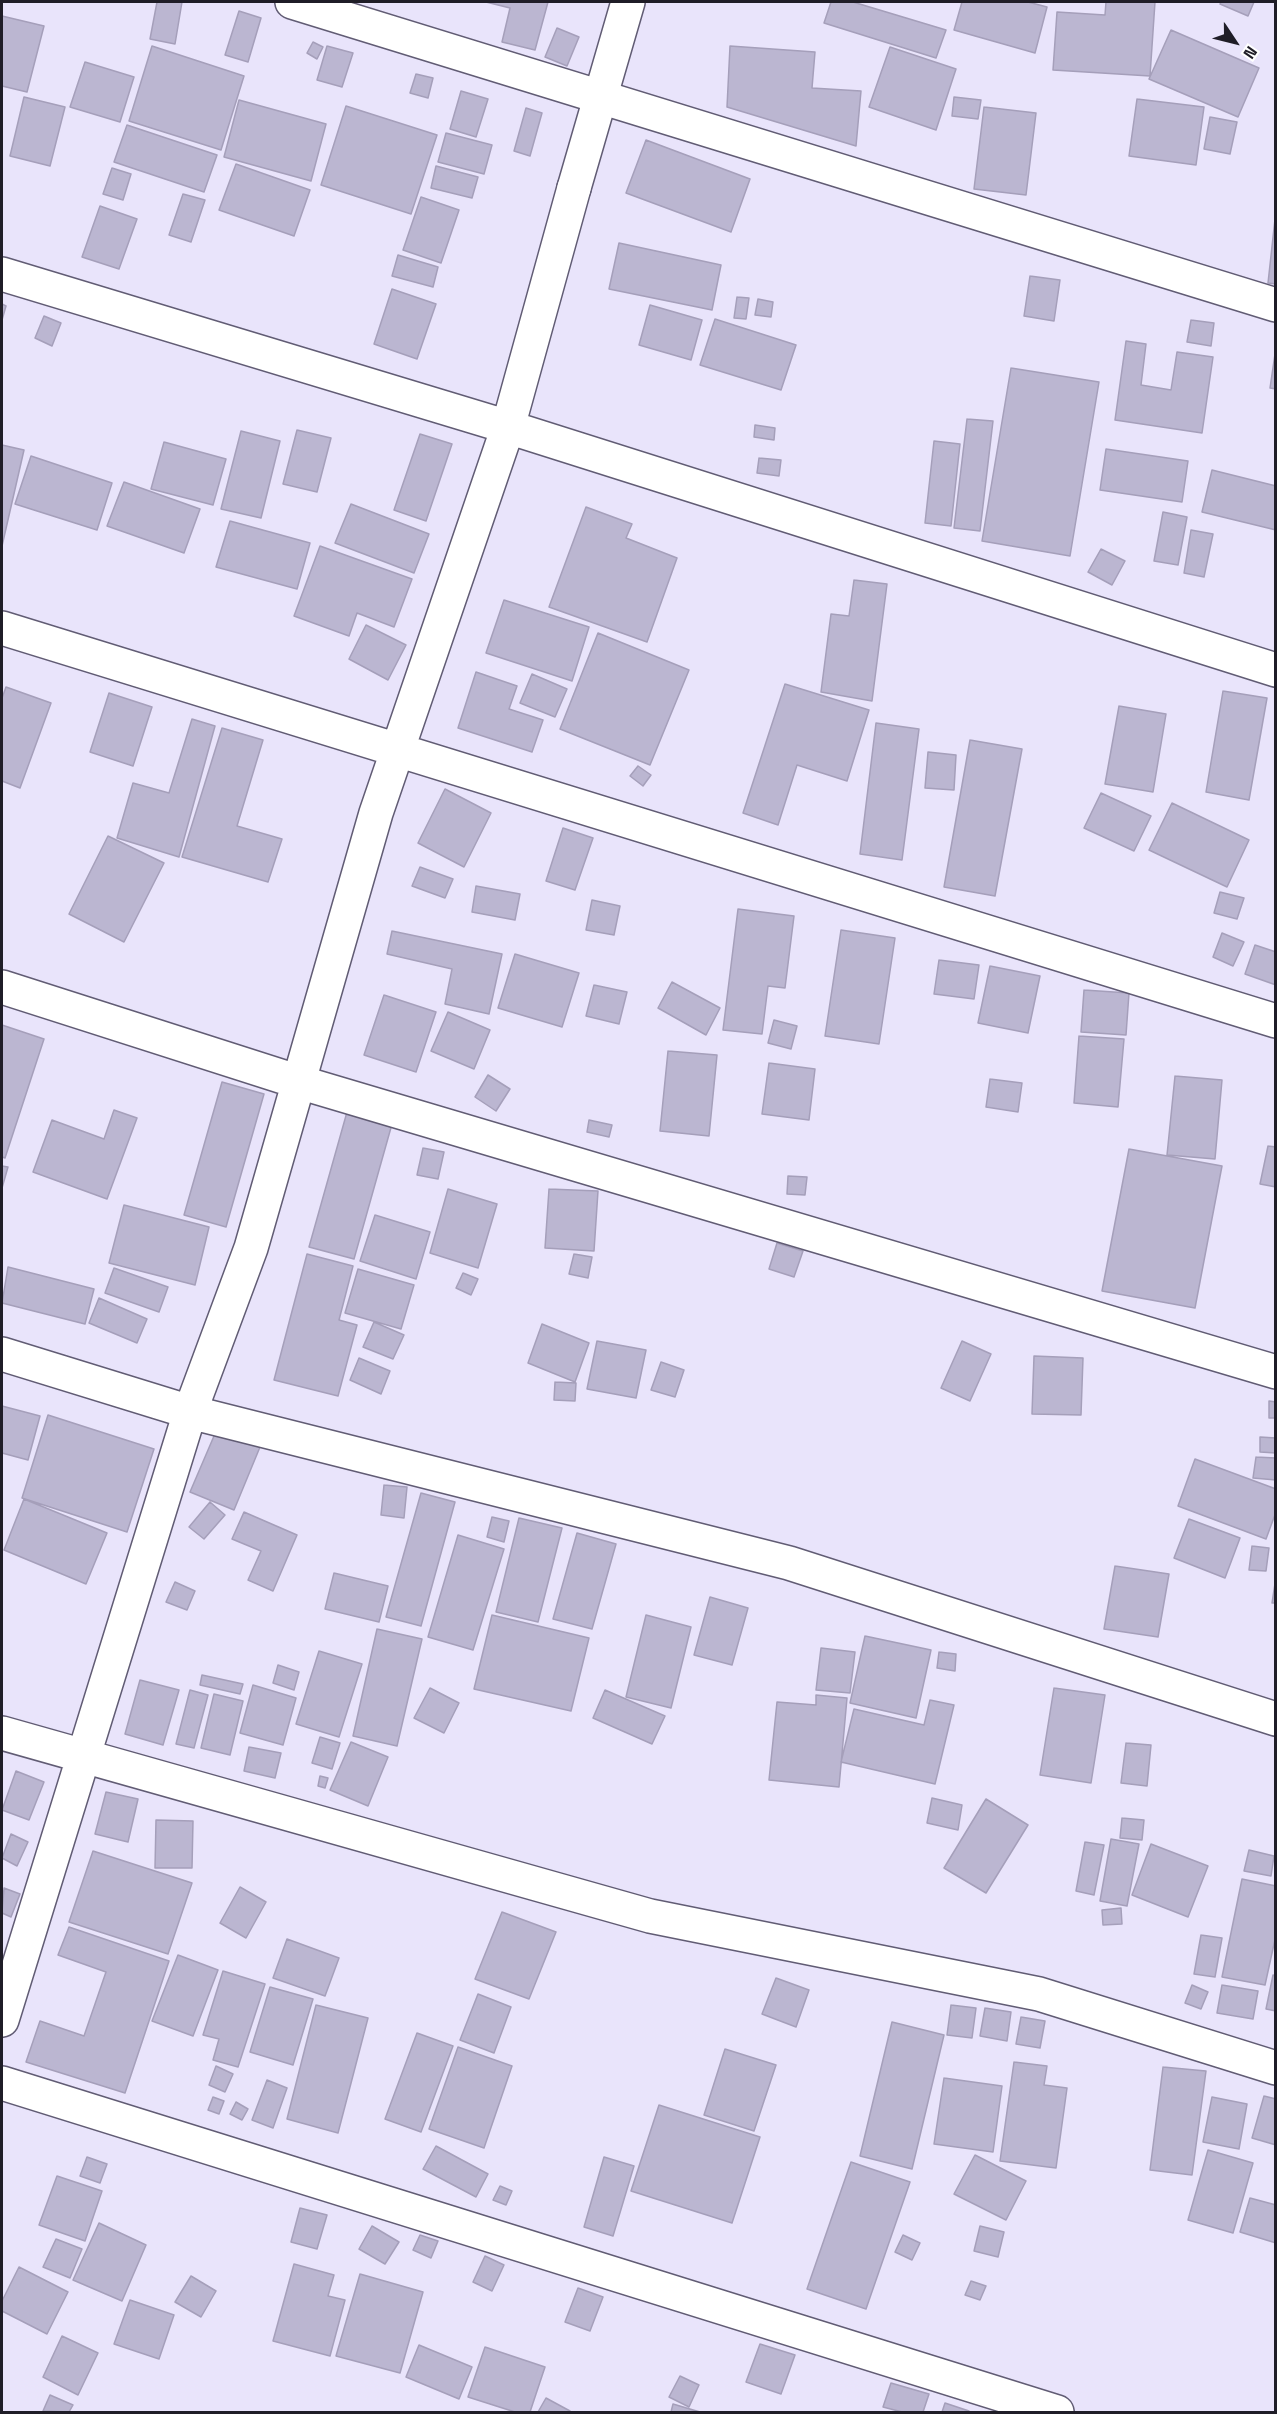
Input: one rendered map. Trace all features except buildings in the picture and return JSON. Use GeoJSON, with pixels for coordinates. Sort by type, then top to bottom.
{"type":"FeatureCollection","features":[{"type":"Feature","properties":{"kind":"street"},"geometry":{"type":"LineString","coordinates":[[292,2],[1275,305]]}},
{"type":"Feature","properties":{"kind":"street"},"geometry":{"type":"LineString","coordinates":[[2,2020],[190,1412],[251,1248],[376,813],[508,427],[628,2]]}},
{"type":"Feature","properties":{"kind":"street"},"geometry":{"type":"LineString","coordinates":[[2,274],[508,427],[1275,670]]}},
{"type":"Feature","properties":{"kind":"street"},"geometry":{"type":"LineString","coordinates":[[2,628],[1275,1022]]}},
{"type":"Feature","properties":{"kind":"street"},"geometry":{"type":"LineString","coordinates":[[2,987],[299,1082],[1275,1372]]}},
{"type":"Feature","properties":{"kind":"street"},"geometry":{"type":"LineString","coordinates":[[2,1354],[190,1412],[789,1563],[1275,1719]]}},
{"type":"Feature","properties":{"kind":"street"},"geometry":{"type":"LineString","coordinates":[[2,1733],[83,1758],[650,1916],[1039,1994],[1275,2068]]}},
{"type":"Feature","properties":{"kind":"street"},"geometry":{"type":"LineString","coordinates":[[2,2084],[1057,2412]]}}]}
